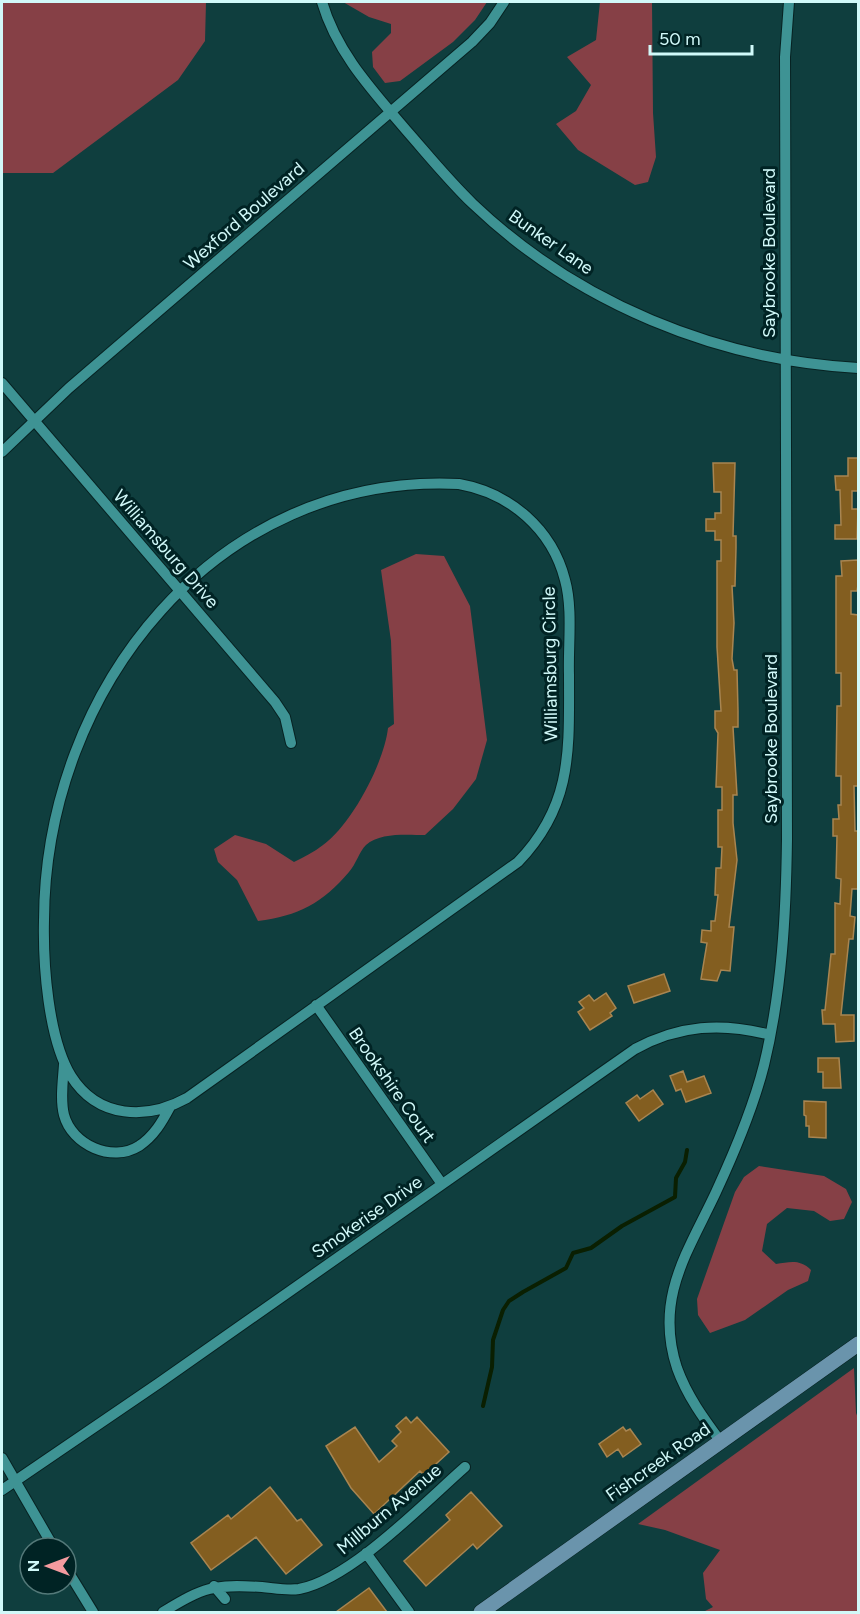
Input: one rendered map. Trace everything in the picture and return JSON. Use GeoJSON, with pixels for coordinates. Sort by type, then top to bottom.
{"type":"FeatureCollection","features":[{"type":"Feature","properties":{"kind":"main road","name":"Fishcreek Road"},"geometry":{"type":"LineString","coordinates":[[481,1612],[858,1344]]}},
{"type":"Feature","properties":{"kind":"street","name":"Bunker Lane"},"geometry":{"type":"LineString","coordinates":[[322,2],[333,33],[345,55],[390,112],[475,206],[514,240],[567,277],[611,302],[681,332],[718,344],[786,360],[858,368]]}},
{"type":"Feature","properties":{"kind":"street","name":"Wexford Boulevard"},"geometry":{"type":"LineString","coordinates":[[2,452],[34,420],[472,42],[504,2]]}},
{"type":"Feature","properties":{"kind":"street","name":"Saybrooke Boulevard"},"geometry":{"type":"LineString","coordinates":[[721,1443],[695,1406],[678,1368],[670,1338],[672,1292],[691,1239],[737,1147],[764,1064],[782,955],[786,894],[785,57],[789,2]]}},
{"type":"Feature","properties":{"kind":"street","name":"Williamsburg Drive"},"geometry":{"type":"LineString","coordinates":[[2,383],[275,702],[285,717],[291,743]]}},
{"type":"Feature","properties":{"kind":"street","name":"Williamsburg Circle"},"geometry":{"type":"LineString","coordinates":[[449,484],[485,490],[523,512],[542,532],[566,581],[568,762],[561,795],[546,829],[518,862],[316,1005],[217,1078],[170,1107],[141,1113],[110,1108],[82,1089],[71,1076],[64,1060],[52,1011],[44,951],[46,873],[57,809],[84,727],[101,694],[130,650],[179,590],[236,544],[262,527],[337,497],[392,486],[449,484]]}},
{"type":"Feature","properties":{"kind":"street","name":"Brookshire Court"},"geometry":{"type":"LineString","coordinates":[[316,1005],[442,1184]]}},
{"type":"Feature","properties":{"kind":"street","name":"Smokerise Drive"},"geometry":{"type":"LineString","coordinates":[[2,1490],[169,1377],[593,1077],[652,1040],[671,1033],[703,1027],[731,1027],[770,1035]]}},
{"type":"Feature","properties":{"kind":"street"},"geometry":{"type":"LineString","coordinates":[[64,1060],[64,1115],[70,1129],[80,1141],[98,1150],[120,1152],[136,1148],[160,1126],[170,1107]]}},
{"type":"Feature","properties":{"kind":"street"},"geometry":{"type":"LineString","coordinates":[[2,1458],[47,1536]]}},
{"type":"Feature","properties":{"kind":"street","name":"Millburn Avenue"},"geometry":{"type":"LineString","coordinates":[[163,1612],[198,1591],[214,1586],[298,1589],[330,1576],[366,1553],[465,1467]]}},
{"type":"Feature","properties":{"kind":"street"},"geometry":{"type":"LineString","coordinates":[[366,1553],[406,1608]]}},
{"type":"Feature","properties":{"kind":"street"},"geometry":{"type":"LineString","coordinates":[[214,1586],[225,1599]]}},
{"type":"Feature","properties":{"kind":"street"},"geometry":{"type":"LineString","coordinates":[[78,1588],[93,1612]]}},
{"type":"Feature","properties":{"kind":"shaded area"},"geometry":{"type":"Polygon","coordinates":[[[2,2],[206,2],[205,41],[178,80],[53,173],[2,173],[2,2]]]}},
{"type":"Feature","properties":{"kind":"shaded area"},"geometry":{"type":"Polygon","coordinates":[[[343,2],[487,2],[475,20],[453,42],[400,81],[385,83],[373,67],[372,52],[391,33],[391,24],[369,17],[343,2]]]}},
{"type":"Feature","properties":{"kind":"shaded area"},"geometry":{"type":"Polygon","coordinates":[[[600,2],[652,2],[653,113],[656,157],[648,182],[635,185],[578,150],[556,124],[576,111],[591,85],[567,57],[596,40],[600,2]]]}},
{"type":"Feature","properties":{"kind":"shaded area"},"geometry":{"type":"Polygon","coordinates":[[[416,554],[444,556],[470,606],[487,740],[476,779],[453,809],[425,835],[394,835],[372,841],[366,845],[349,872],[319,900],[285,916],[258,921],[237,880],[218,862],[214,849],[235,835],[266,844],[294,862],[323,845],[345,823],[365,792],[380,758],[388,728],[394,724],[391,641],[381,570],[416,554]]]}},
{"type":"Feature","properties":{"kind":"shaded area"},"geometry":{"type":"Polygon","coordinates":[[[759,1166],[824,1176],[846,1189],[852,1202],[844,1219],[830,1221],[814,1211],[787,1208],[767,1224],[762,1251],[776,1264],[795,1262],[803,1264],[811,1270],[808,1281],[788,1290],[745,1320],[710,1333],[698,1315],[697,1299],[735,1192],[744,1177],[759,1166]]]}},
{"type":"Feature","properties":{"kind":"shaded area"},"geometry":{"type":"Polygon","coordinates":[[[854,1368],[858,1418],[858,1612],[703,1612],[713,1607],[706,1599],[703,1573],[720,1550],[665,1530],[638,1524],[854,1368]]]}},
{"type":"Feature","properties":{"kind":"building"},"geometry":{"type":"Polygon","coordinates":[[[848,458],[858,458],[858,491],[852,491],[852,509],[858,509],[857,539],[835,539],[835,525],[841,525],[840,490],[836,490],[835,476],[848,476],[848,458]]]}},
{"type":"Feature","properties":{"kind":"building"},"geometry":{"type":"Polygon","coordinates":[[[713,463],[735,463],[733,536],[736,536],[736,548],[735,586],[732,586],[734,623],[732,659],[734,670],[737,670],[738,711],[738,727],[733,727],[737,795],[733,795],[733,823],[737,860],[729,927],[734,927],[730,971],[721,970],[717,981],[701,979],[707,943],[701,942],[702,930],[711,931],[711,921],[715,921],[718,895],[715,895],[716,868],[721,868],[722,847],[718,847],[718,810],[722,810],[722,787],[716,787],[718,733],[715,728],[715,711],[721,711],[717,647],[717,561],[721,561],[721,540],[715,540],[715,531],[706,531],[706,519],[715,519],[715,513],[721,513],[721,492],[714,492],[713,463]]]}},
{"type":"Feature","properties":{"kind":"building"},"geometry":{"type":"Polygon","coordinates":[[[858,560],[858,585],[857,591],[851,591],[851,614],[858,615],[858,786],[854,786],[855,831],[858,831],[858,889],[852,889],[850,916],[855,917],[853,939],[849,939],[841,1015],[854,1015],[854,1041],[836,1042],[835,1024],[823,1024],[822,1010],[825,1010],[831,954],[835,954],[835,903],[840,904],[841,879],[836,878],[837,836],[833,836],[833,819],[839,819],[838,805],[841,805],[841,776],[836,776],[837,706],[841,706],[841,673],[836,673],[836,576],[842,576],[841,561],[858,560]]]}},
{"type":"Feature","properties":{"kind":"building"},"geometry":{"type":"Polygon","coordinates":[[[664,974],[670,991],[634,1003],[628,986],[664,974]]]}},
{"type":"Feature","properties":{"kind":"building"},"geometry":{"type":"Polygon","coordinates":[[[606,993],[616,1008],[610,1013],[612,1016],[590,1030],[578,1012],[584,1008],[579,1002],[589,995],[594,1001],[606,993]]]}},
{"type":"Feature","properties":{"kind":"building"},"geometry":{"type":"Polygon","coordinates":[[[818,1058],[839,1058],[841,1088],[823,1088],[823,1072],[818,1072],[818,1058]]]}},
{"type":"Feature","properties":{"kind":"building"},"geometry":{"type":"Polygon","coordinates":[[[683,1071],[687,1082],[704,1076],[711,1093],[686,1102],[681,1089],[676,1091],[670,1076],[683,1071]]]}},
{"type":"Feature","properties":{"kind":"building"},"geometry":{"type":"Polygon","coordinates":[[[653,1090],[663,1104],[639,1121],[626,1103],[637,1095],[640,1099],[653,1090]]]}},
{"type":"Feature","properties":{"kind":"building"},"geometry":{"type":"Polygon","coordinates":[[[804,1101],[826,1102],[826,1138],[809,1137],[809,1126],[806,1126],[804,1115],[804,1101]]]}},
{"type":"Feature","properties":{"kind":"building"},"geometry":{"type":"Polygon","coordinates":[[[406,1417],[411,1423],[417,1417],[449,1452],[424,1475],[420,1471],[374,1514],[351,1488],[326,1446],[355,1427],[379,1462],[397,1446],[392,1441],[401,1432],[396,1426],[406,1417]]]}},
{"type":"Feature","properties":{"kind":"building"},"geometry":{"type":"Polygon","coordinates":[[[623,1427],[626,1431],[630,1429],[641,1444],[623,1457],[618,1449],[607,1457],[599,1444],[623,1427]]]}},
{"type":"Feature","properties":{"kind":"building"},"geometry":{"type":"Polygon","coordinates":[[[270,1487],[297,1521],[301,1519],[322,1545],[286,1574],[256,1537],[211,1570],[191,1543],[228,1515],[231,1519],[270,1487]]]}},
{"type":"Feature","properties":{"kind":"building"},"geometry":{"type":"Polygon","coordinates":[[[471,1492],[502,1526],[477,1549],[473,1544],[426,1586],[404,1561],[450,1520],[446,1515],[471,1492]]]}},
{"type":"Feature","properties":{"kind":"building"},"geometry":{"type":"Polygon","coordinates":[[[369,1588],[387,1612],[336,1612],[369,1588]]]}},
{"type":"Feature","properties":{"kind":"waterway"},"geometry":{"type":"LineString","coordinates":[[483,1406],[492,1367],[493,1340],[503,1310],[509,1301],[566,1268],[573,1253],[591,1248],[622,1226],[675,1197],[676,1178],[685,1162],[687,1150]]}}]}
